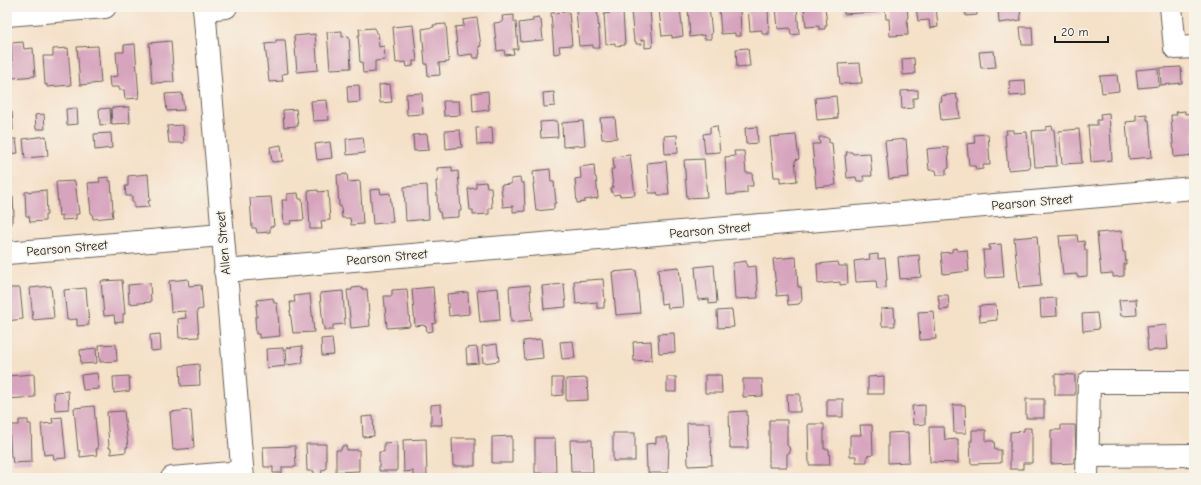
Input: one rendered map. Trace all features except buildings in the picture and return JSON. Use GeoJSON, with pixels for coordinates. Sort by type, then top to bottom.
{"type":"FeatureCollection","features":[{"type":"Feature","properties":{"kind":"street"},"geometry":{"type":"LineString","coordinates":[[7,15],[105,7]]}},
{"type":"Feature","properties":{"kind":"street"},"geometry":{"type":"LineString","coordinates":[[204,8],[226,7]]}},
{"type":"Feature","properties":{"kind":"street"},"geometry":{"type":"LineString","coordinates":[[1171,7],[1175,48],[1194,46]]}},
{"type":"Feature","properties":{"kind":"street","name":"Allen Street"},"geometry":{"type":"LineString","coordinates":[[204,8],[243,475]]}},
{"type":"Feature","properties":{"kind":"street","name":"Pearson Street"},"geometry":{"type":"LineString","coordinates":[[225,271],[1194,188]]}},
{"type":"Feature","properties":{"kind":"street","name":"Pearson Street"},"geometry":{"type":"LineString","coordinates":[[7,253],[222,235]]}},
{"type":"Feature","properties":{"kind":"street"},"geometry":{"type":"LineString","coordinates":[[1087,478],[1089,382],[1194,382]]}},
{"type":"Feature","properties":{"kind":"street"},"geometry":{"type":"LineString","coordinates":[[1087,456],[1194,455]]}},
{"type":"Feature","properties":{"kind":"street"},"geometry":{"type":"LineString","coordinates":[[172,478],[243,475]]}}]}
